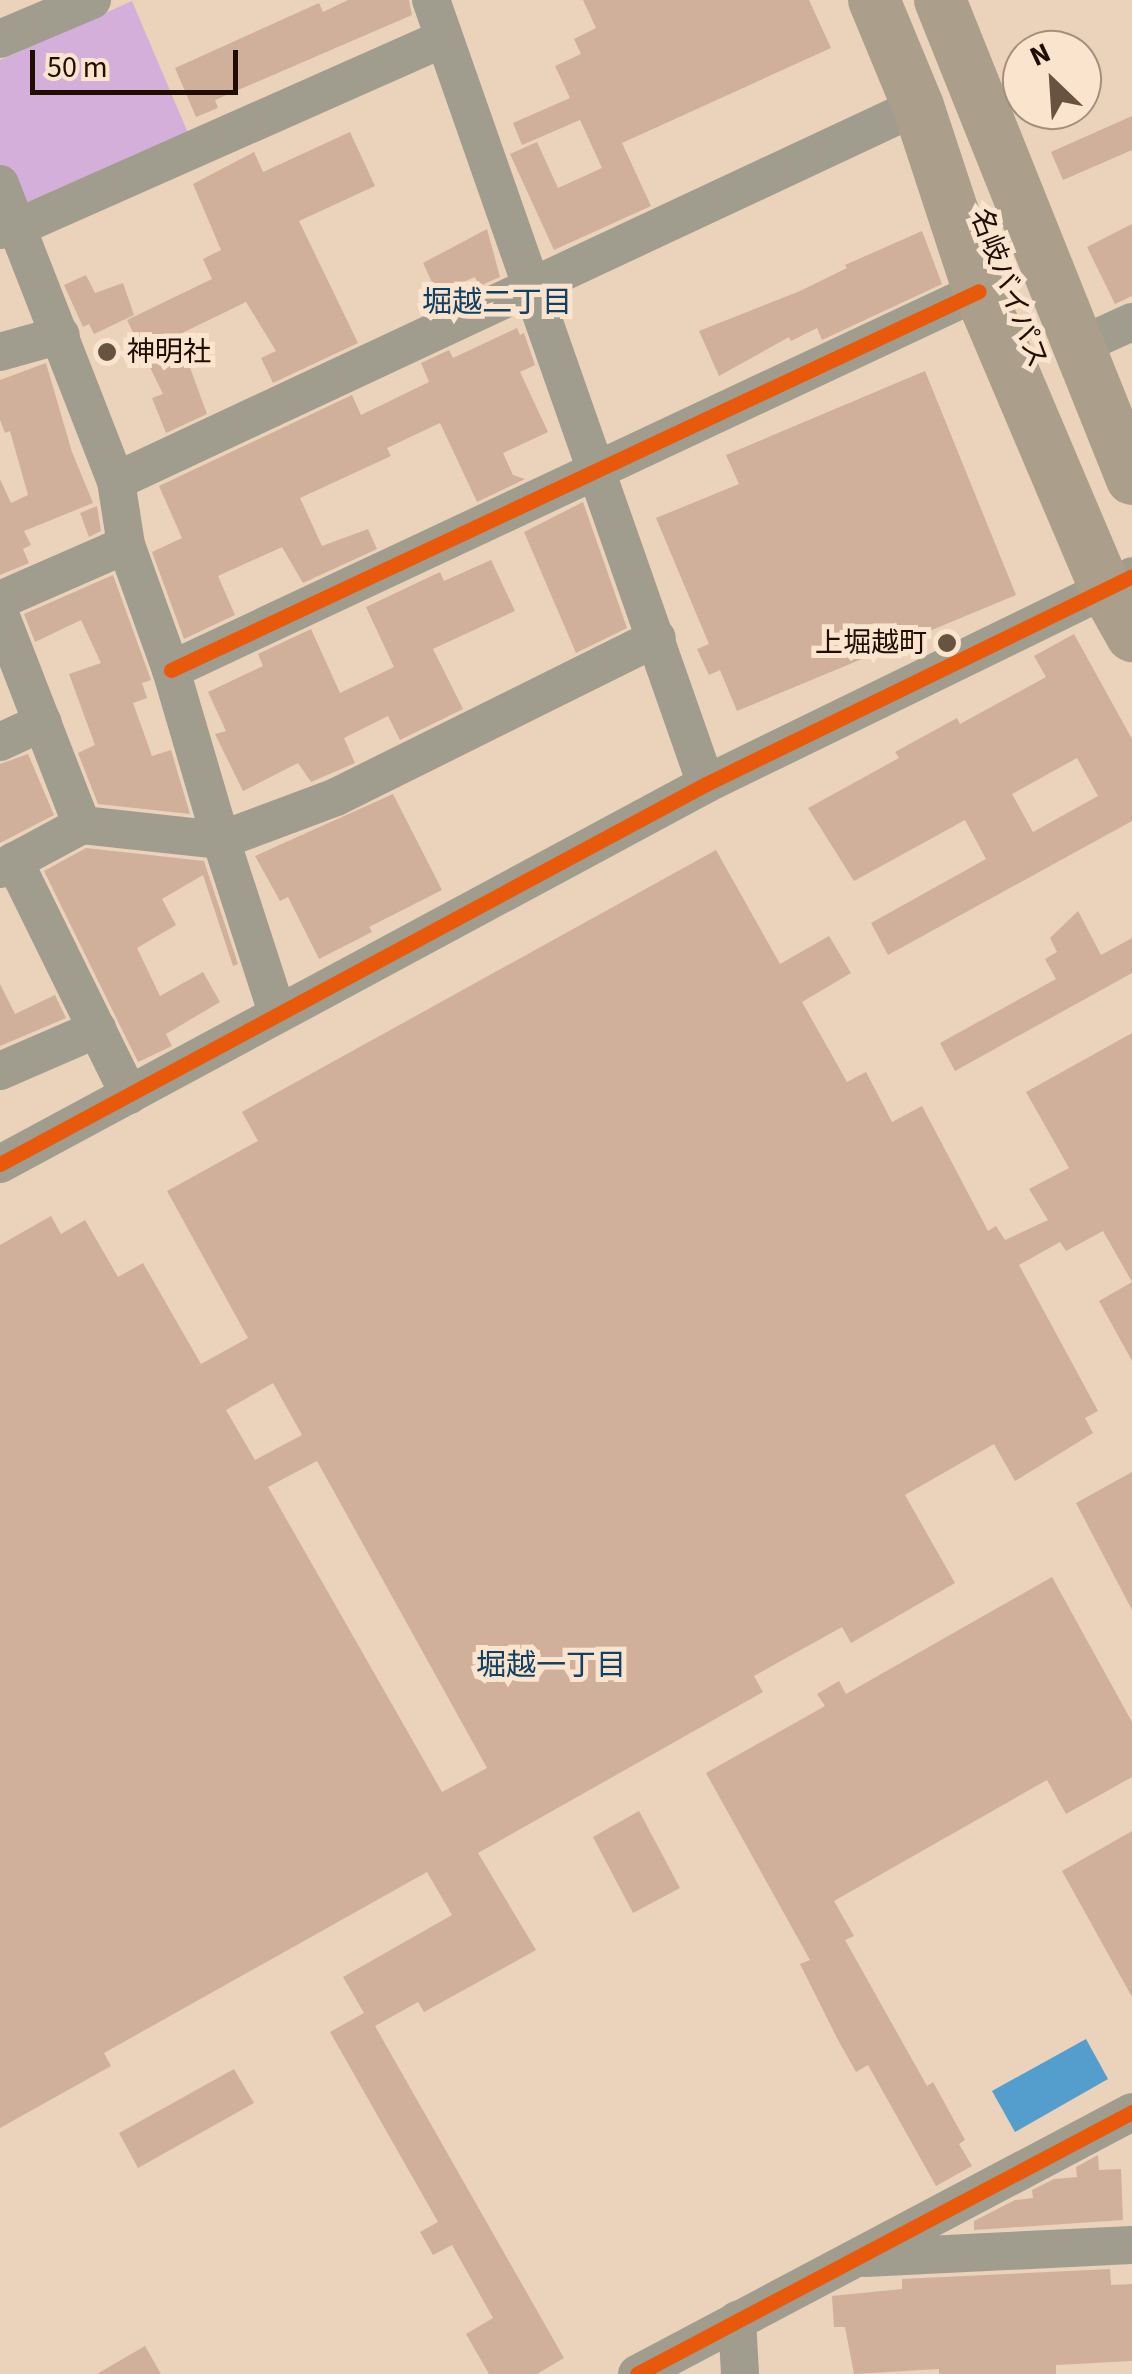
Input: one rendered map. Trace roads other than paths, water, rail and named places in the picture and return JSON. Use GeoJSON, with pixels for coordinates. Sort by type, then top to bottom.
{"type":"FeatureCollection","features":[{"type":"Feature","properties":{"kind":"highway","name":"名岐バイパス"},"geometry":{"type":"LineString","coordinates":[[874,0],[918,106],[979,291],[1119,583],[1132,636]]}},
{"type":"Feature","properties":{"kind":"highway","name":"名岐バイパス"},"geometry":{"type":"LineString","coordinates":[[949,3],[1132,479]]}},
{"type":"Feature","properties":{"kind":"street"},"geometry":{"type":"LineString","coordinates":[[0,40],[92,0]]}},
{"type":"Feature","properties":{"kind":"street"},"geometry":{"type":"LineString","coordinates":[[431,0],[706,784]]}},
{"type":"Feature","properties":{"kind":"street"},"geometry":{"type":"LineString","coordinates":[[9,228],[443,40]]}},
{"type":"Feature","properties":{"kind":"street"},"geometry":{"type":"LineString","coordinates":[[116,481],[918,106]]}},
{"type":"Feature","properties":{"kind":"street"},"geometry":{"type":"LineString","coordinates":[[0,184],[9,228],[61,334],[116,481],[126,545],[171,670],[220,840],[278,1012]]}},
{"type":"Feature","properties":{"kind":"street"},"geometry":{"type":"LineString","coordinates":[[171,670],[979,291]]}},
{"type":"Feature","properties":{"kind":"street"},"geometry":{"type":"LineString","coordinates":[[1080,346],[1132,322]]}},
{"type":"Feature","properties":{"kind":"street"},"geometry":{"type":"LineString","coordinates":[[0,352],[61,334]]}},
{"type":"Feature","properties":{"kind":"street"},"geometry":{"type":"LineString","coordinates":[[0,600],[126,545]]}},
{"type":"Feature","properties":{"kind":"street"},"geometry":{"type":"LineString","coordinates":[[0,1164],[706,784],[1119,583]]}},
{"type":"Feature","properties":{"kind":"street"},"geometry":{"type":"LineString","coordinates":[[0,614],[82,824]]}},
{"type":"Feature","properties":{"kind":"street"},"geometry":{"type":"LineString","coordinates":[[128,1095],[7,865],[82,824],[220,840],[336,797],[657,638]]}},
{"type":"Feature","properties":{"kind":"street"},"geometry":{"type":"LineString","coordinates":[[0,742],[43,722]]}},
{"type":"Feature","properties":{"kind":"street"},"geometry":{"type":"LineString","coordinates":[[0,1071],[96,1030]]}},
{"type":"Feature","properties":{"kind":"street"},"geometry":{"type":"LineString","coordinates":[[636,2374],[1132,2112]]}},
{"type":"Feature","properties":{"kind":"street"},"geometry":{"type":"LineString","coordinates":[[854,2258],[1132,2245]]}},
{"type":"Feature","properties":{"kind":"street"},"geometry":{"type":"LineString","coordinates":[[738,2320],[740,2374]]}},
{"type":"Feature","properties":{"kind":"water"},"geometry":{"type":"Polygon","coordinates":[[[1086,2039],[1108,2079],[1015,2132],[992,2091],[1086,2039]]]}},
{"type":"Feature","properties":{"kind":"place","name":"神明社"},"geometry":{"type":"Point","coordinates":[107,352]}},
{"type":"Feature","properties":{"kind":"place","name":"上堀越町"},"geometry":{"type":"Point","coordinates":[947,643]}},
{"type":"Feature","properties":{"kind":"district","name":"堀越二丁目"},"geometry":{"type":"Point","coordinates":[497,303]}},
{"type":"Feature","properties":{"kind":"district","name":"堀越一丁目"},"geometry":{"type":"Point","coordinates":[551,1666]}}]}
